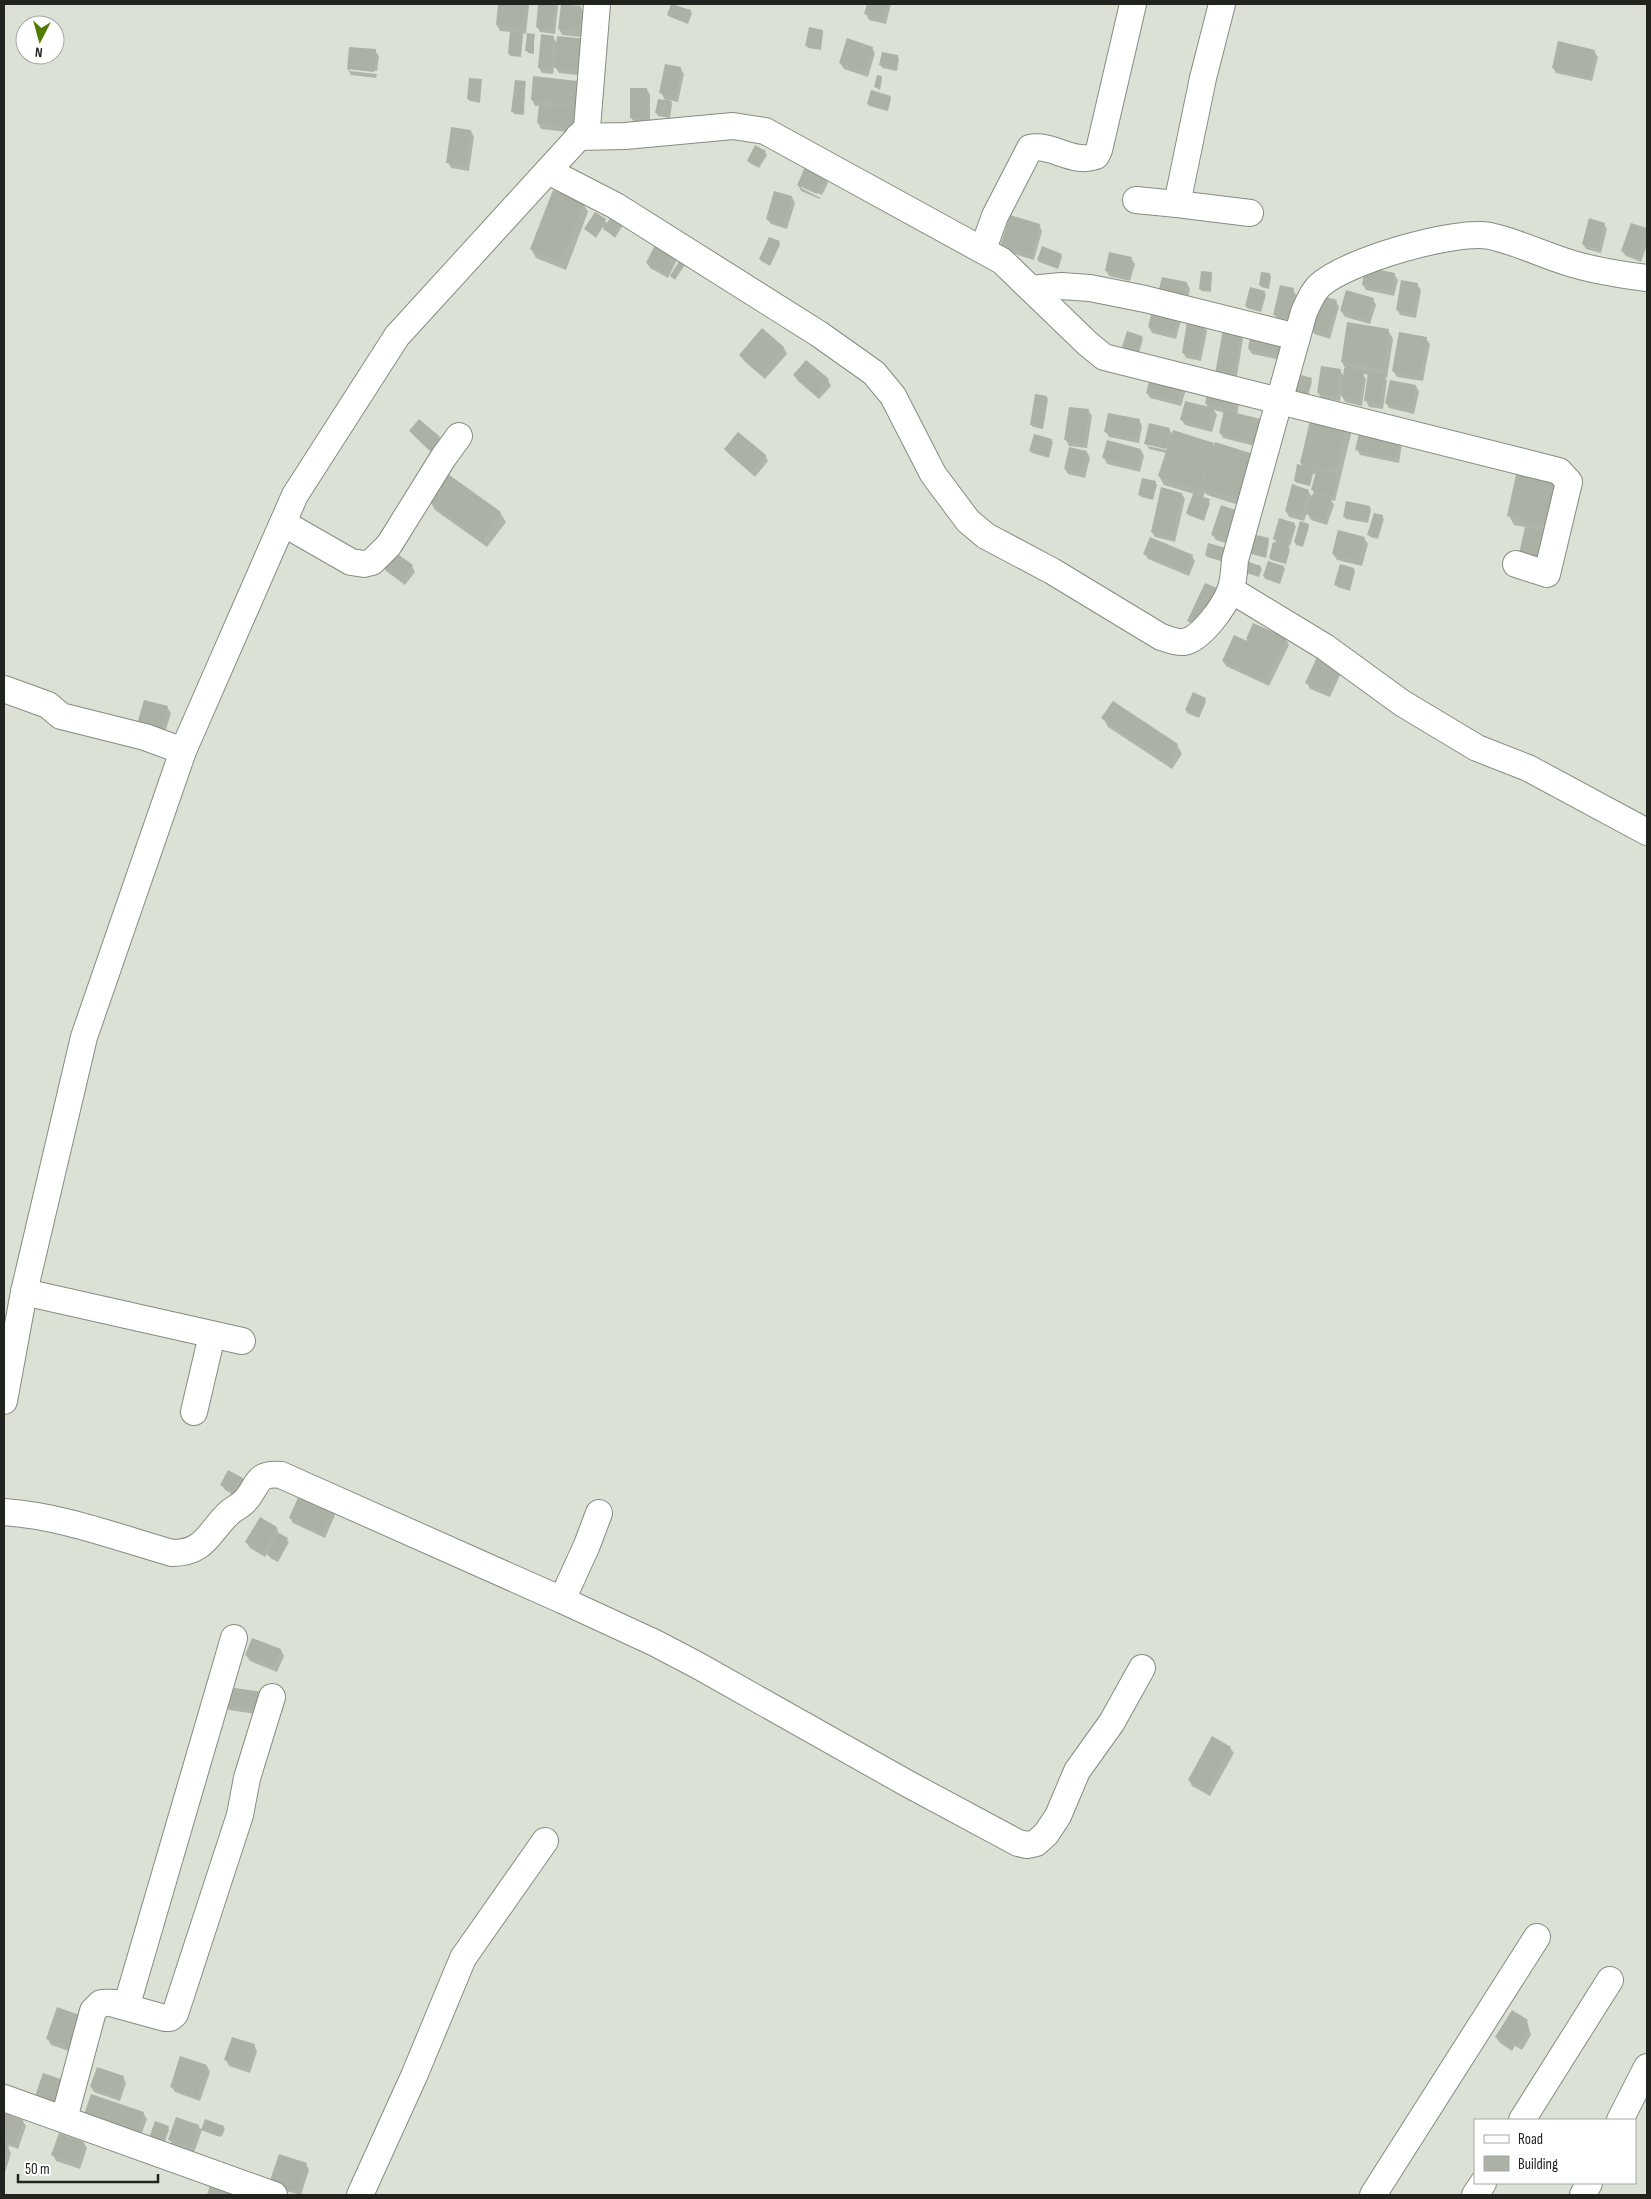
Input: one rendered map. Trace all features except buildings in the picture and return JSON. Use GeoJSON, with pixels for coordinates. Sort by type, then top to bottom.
{"type":"FeatureCollection","features":[{"type":"Feature","properties":{"kind":"street"},"geometry":{"type":"LineString","coordinates":[[4,1401],[24,1292],[84,1037],[183,751],[295,495],[397,336],[587,128],[597,4]]}},
{"type":"Feature","properties":{"kind":"street"},"geometry":{"type":"LineString","coordinates":[[983,249],[995,216],[1030,148],[1042,147],[1082,159],[1096,156],[1133,4]]}},
{"type":"Feature","properties":{"kind":"street"},"geometry":{"type":"LineString","coordinates":[[1177,204],[1203,78],[1222,4]]}},
{"type":"Feature","properties":{"kind":"street"},"geometry":{"type":"LineString","coordinates":[[578,137],[625,136],[733,126],[765,132],[1002,261],[1104,357],[1559,471],[1569,482],[1547,574],[1516,564]]}},
{"type":"Feature","properties":{"kind":"street"},"geometry":{"type":"LineString","coordinates":[[548,171],[616,206],[819,334],[874,373],[893,396],[933,474],[968,521],[986,536],[1052,572],[1161,637],[1179,642],[1192,639],[1200,634],[1231,590],[1235,560],[1297,337],[1308,301],[1319,286],[1338,272],[1369,258],[1463,234],[1490,236],[1573,264],[1615,274],[1647,278]]}},
{"type":"Feature","properties":{"kind":"street"},"geometry":{"type":"LineString","coordinates":[[1136,200],[1250,213]]}},
{"type":"Feature","properties":{"kind":"street"},"geometry":{"type":"LineString","coordinates":[[1031,289],[1061,286],[1090,288],[1297,337]]}},
{"type":"Feature","properties":{"kind":"street"},"geometry":{"type":"LineString","coordinates":[[283,522],[351,562],[364,564],[372,562],[389,545],[443,458],[460,436]]}},
{"type":"Feature","properties":{"kind":"street"},"geometry":{"type":"LineString","coordinates":[[1231,590],[1325,647],[1402,703],[1477,748],[1528,768],[1647,832]]}},
{"type":"Feature","properties":{"kind":"street"},"geometry":{"type":"LineString","coordinates":[[4,689],[48,705],[61,716],[145,737],[183,751]]}},
{"type":"Feature","properties":{"kind":"street"},"geometry":{"type":"LineString","coordinates":[[24,1292],[242,1341]]}},
{"type":"Feature","properties":{"kind":"street"},"geometry":{"type":"LineString","coordinates":[[194,1412],[212,1335]]}},
{"type":"Feature","properties":{"kind":"street"},"geometry":{"type":"LineString","coordinates":[[4,1512],[36,1514],[86,1526],[172,1553],[185,1553],[203,1543],[228,1514],[244,1501],[259,1480],[266,1475],[281,1475],[672,1651],[910,1785],[1018,1843],[1027,1845],[1036,1843],[1046,1834],[1058,1816],[1077,1770],[1112,1722],[1142,1668]]}},
{"type":"Feature","properties":{"kind":"street"},"geometry":{"type":"LineString","coordinates":[[562,1600],[599,1513]]}},
{"type":"Feature","properties":{"kind":"street"},"geometry":{"type":"LineString","coordinates":[[64,2119],[93,2011],[101,2004],[125,2002],[130,1994],[234,1638]]}},
{"type":"Feature","properties":{"kind":"street"},"geometry":{"type":"LineString","coordinates":[[114,2004],[165,2018],[170,2018],[174,2014],[240,1815],[247,1778],[272,1697]]}},
{"type":"Feature","properties":{"kind":"street"},"geometry":{"type":"LineString","coordinates":[[360,2195],[414,2076],[463,1958],[545,1841]]}},
{"type":"Feature","properties":{"kind":"street"},"geometry":{"type":"LineString","coordinates":[[1374,2195],[1537,1936]]}},
{"type":"Feature","properties":{"kind":"street"},"geometry":{"type":"LineString","coordinates":[[1523,2119],[1610,1980]]}},
{"type":"Feature","properties":{"kind":"street"},"geometry":{"type":"LineString","coordinates":[[1621,2119],[1647,2067]]}},
{"type":"Feature","properties":{"kind":"street"},"geometry":{"type":"LineString","coordinates":[[4,2098],[274,2195]]}},
{"type":"Feature","properties":{"kind":"street"},"geometry":{"type":"LineString","coordinates":[[1475,2195],[1482,2184]]}}]}
